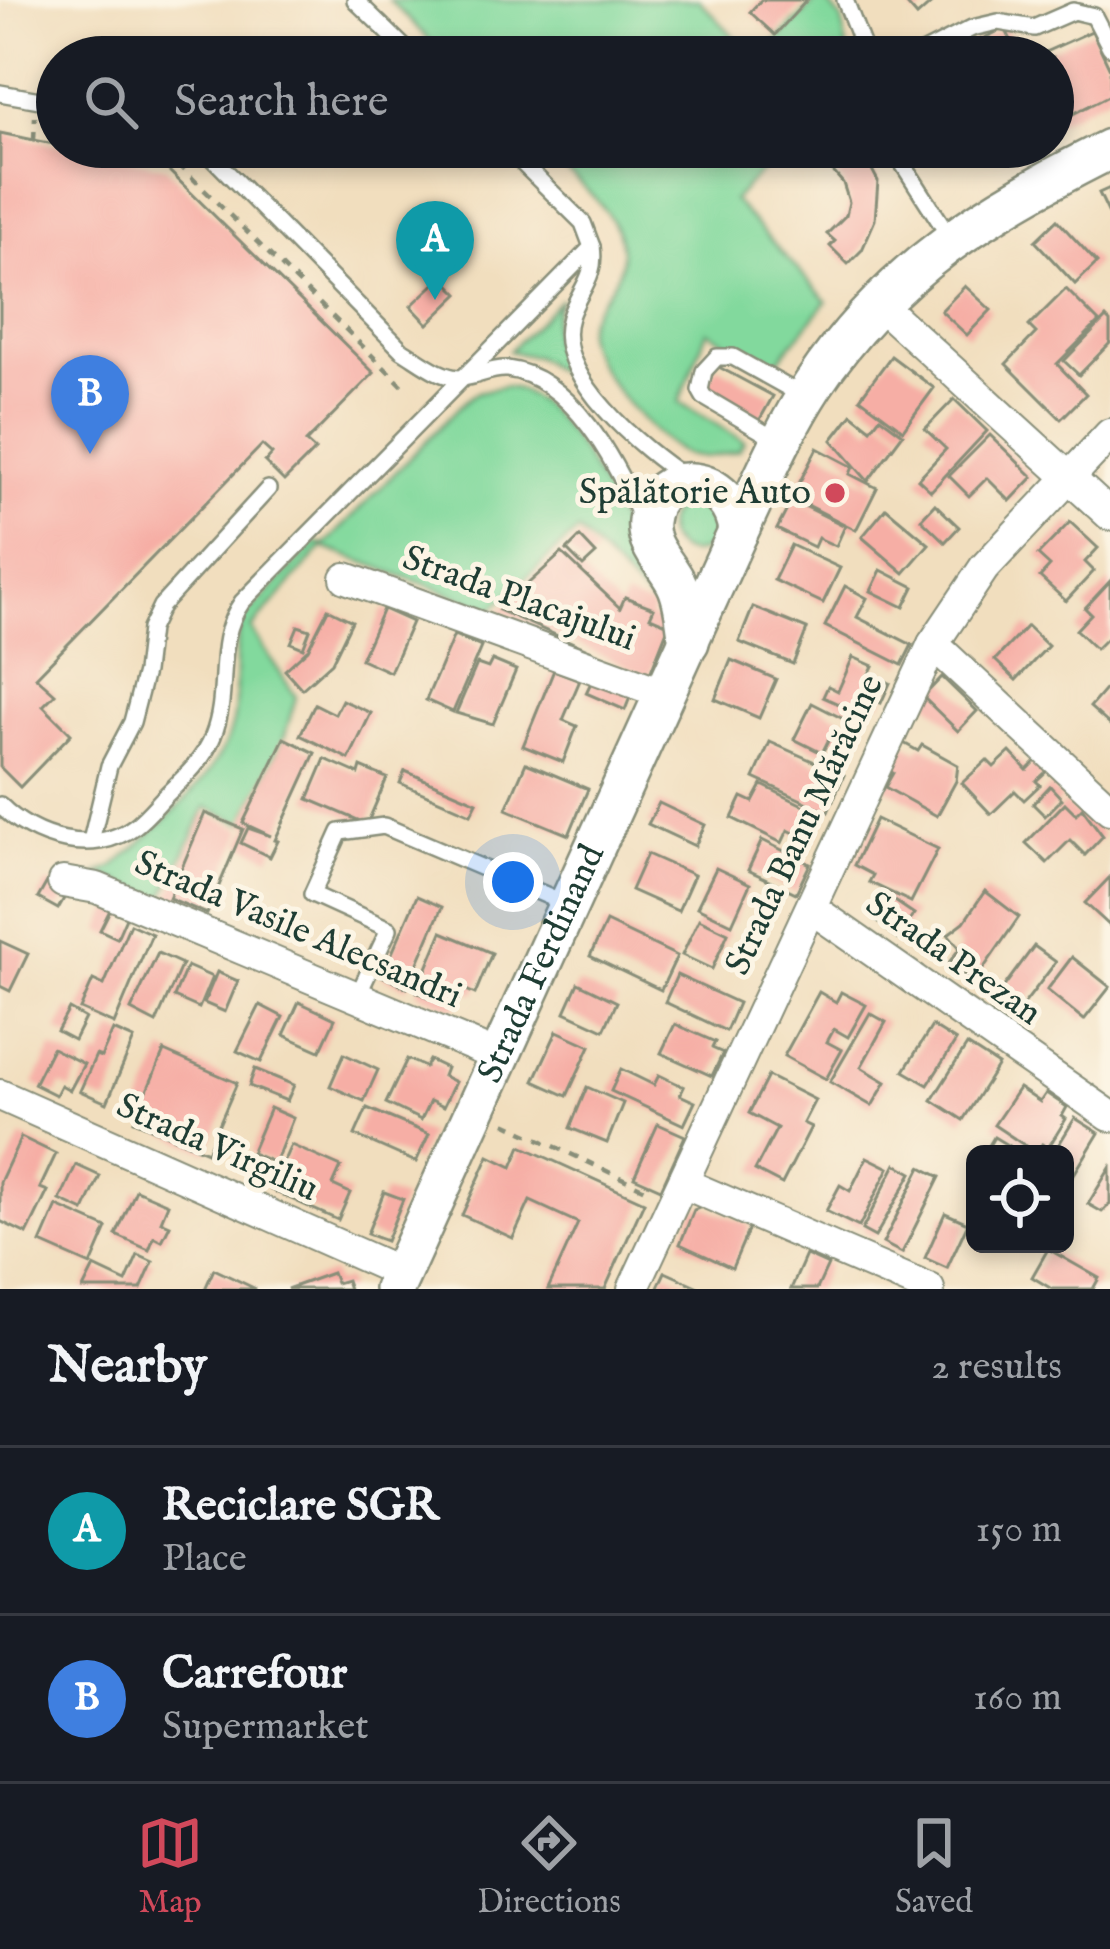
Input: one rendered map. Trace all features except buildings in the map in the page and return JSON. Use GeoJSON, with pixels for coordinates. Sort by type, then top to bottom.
{"type":"FeatureCollection","features":[{"type":"Feature","properties":{"kind":"street","name":"Strada Ferdinand"},"geometry":{"type":"LineString","coordinates":[[1074,167],[1110,149]]}},
{"type":"Feature","properties":{"kind":"street","name":"Strada Ferdinand"},"geometry":{"type":"LineString","coordinates":[[398,1281],[780,442],[806,398],[853,330],[951,239],[1072,168]]}},
{"type":"Feature","properties":{"kind":"street"},"geometry":{"type":"LineString","coordinates":[[878,303],[1110,515]]}},
{"type":"Feature","properties":{"kind":"street","name":"Strada Banu Mărăcine"},"geometry":{"type":"LineString","coordinates":[[634,1289],[933,644],[984,568],[1110,434]]}},
{"type":"Feature","properties":{"kind":"street","name":"Strada Ferdinand"},"geometry":{"type":"LineString","coordinates":[[657,550],[651,510],[668,489],[739,472],[780,442]]}},
{"type":"Feature","properties":{"kind":"street"},"geometry":{"type":"LineString","coordinates":[[657,550],[691,573],[705,571],[733,544],[732,504],[702,484]]}},
{"type":"Feature","properties":{"kind":"street"},"geometry":{"type":"LineString","coordinates":[[657,550],[680,590],[689,642]]}},
{"type":"Feature","properties":{"kind":"street","name":"Strada Placajului"},"geometry":{"type":"LineString","coordinates":[[346,578],[665,694]]}},
{"type":"Feature","properties":{"kind":"street"},"geometry":{"type":"LineString","coordinates":[[933,644],[1110,809]]}},
{"type":"Feature","properties":{"kind":"street","name":"Strada Vasile Alecsandri"},"geometry":{"type":"LineString","coordinates":[[63,882],[97,887],[500,1057]]}},
{"type":"Feature","properties":{"kind":"street","name":"Strada Prezan"},"geometry":{"type":"LineString","coordinates":[[811,908],[1110,1115]]}},
{"type":"Feature","properties":{"kind":"street","name":"Strada Virgiliu"},"geometry":{"type":"LineString","coordinates":[[0,1095],[398,1281]]}},
{"type":"Feature","properties":{"kind":"street"},"geometry":{"type":"LineString","coordinates":[[679,1192],[929,1289]]}},
{"type":"Feature","properties":{"kind":"lane"},"geometry":{"type":"LineString","coordinates":[[355,0],[392,36]]}},
{"type":"Feature","properties":{"kind":"lane"},"geometry":{"type":"LineString","coordinates":[[845,0],[859,36]]}},
{"type":"Feature","properties":{"kind":"lane"},"geometry":{"type":"LineString","coordinates":[[956,36],[998,22],[1034,28],[1073,11],[1094,16],[1110,46]]}},
{"type":"Feature","properties":{"kind":"lane"},"geometry":{"type":"LineString","coordinates":[[0,93],[36,99]]}},
{"type":"Feature","properties":{"kind":"lane"},"geometry":{"type":"LineString","coordinates":[[223,168],[402,350],[436,371],[459,378],[499,368],[524,372],[554,391],[607,450],[657,550]]}},
{"type":"Feature","properties":{"kind":"lane"},"geometry":{"type":"LineString","coordinates":[[527,168],[583,223],[592,247],[592,274],[567,329],[573,364],[582,381],[633,436],[702,484]]}},
{"type":"Feature","properties":{"kind":"lane"},"geometry":{"type":"LineString","coordinates":[[905,168],[951,239]]}},
{"type":"Feature","properties":{"kind":"lane"},"geometry":{"type":"LineString","coordinates":[[0,805],[16,822],[49,836],[91,841],[136,825],[194,767],[215,731],[225,633],[231,618],[290,551],[592,247]]}},
{"type":"Feature","properties":{"kind":"lane"},"geometry":{"type":"LineString","coordinates":[[780,442],[704,398],[700,389],[704,371],[717,357],[733,357],[806,398]]}},
{"type":"Feature","properties":{"kind":"lane"},"geometry":{"type":"LineString","coordinates":[[91,841],[109,766],[132,722],[150,629],[161,606],[268,489]]}},
{"type":"Feature","properties":{"kind":"lane"},"geometry":{"type":"LineString","coordinates":[[357,997],[388,929],[312,893],[340,832],[384,826],[569,906]]}},
{"type":"Feature","properties":{"kind":"path"},"geometry":{"type":"LineString","coordinates":[[182,168],[406,388]]}},
{"type":"Feature","properties":{"kind":"path"},"geometry":{"type":"LineString","coordinates":[[477,1110],[679,1192]]}},
{"type":"Feature","properties":{"kind":"green space"},"geometry":{"type":"Polygon","coordinates":[[[389,0],[699,0],[734,36],[426,36],[389,0]]]}},
{"type":"Feature","properties":{"kind":"green space"},"geometry":{"type":"Polygon","coordinates":[[[817,0],[825,0],[842,20],[845,36],[781,36],[817,0]]]}},
{"type":"Feature","properties":{"kind":"green space"},"geometry":{"type":"Polygon","coordinates":[[[563,168],[765,168],[733,200],[827,301],[772,368],[707,331],[679,402],[744,441],[739,450],[705,457],[685,454],[642,419],[599,365],[586,335],[587,324],[619,272],[621,244],[609,216],[563,168]]]}},
{"type":"Feature","properties":{"kind":"green space"},"geometry":{"type":"Polygon","coordinates":[[[561,299],[553,320],[553,339],[566,378],[537,357],[509,351],[561,299]]]}},
{"type":"Feature","properties":{"kind":"green space"},"geometry":{"type":"Polygon","coordinates":[[[505,386],[527,394],[567,431],[640,563],[668,603],[651,603],[578,531],[492,609],[323,547],[251,629],[296,697],[284,738],[243,823],[206,807],[162,900],[98,873],[114,867],[166,819],[200,783],[226,743],[233,722],[237,644],[244,619],[316,542],[324,546],[465,401],[478,392],[505,386]]]}},
{"type":"Feature","properties":{"kind":"green space"},"geometry":{"type":"Polygon","coordinates":[[[692,503],[710,510],[717,528],[710,546],[692,553],[674,546],[667,528],[674,510],[692,503]]]}},
{"type":"Feature","properties":{"kind":"place","name":"Reciclare SGR"},"geometry":{"type":"Point","coordinates":[435,300]}},
{"type":"Feature","properties":{"kind":"place","name":"Carrefour"},"geometry":{"type":"Point","coordinates":[90,454]}},
{"type":"Feature","properties":{"kind":"place","name":"Spălătorie Auto"},"geometry":{"type":"Point","coordinates":[835,493]}}]}
